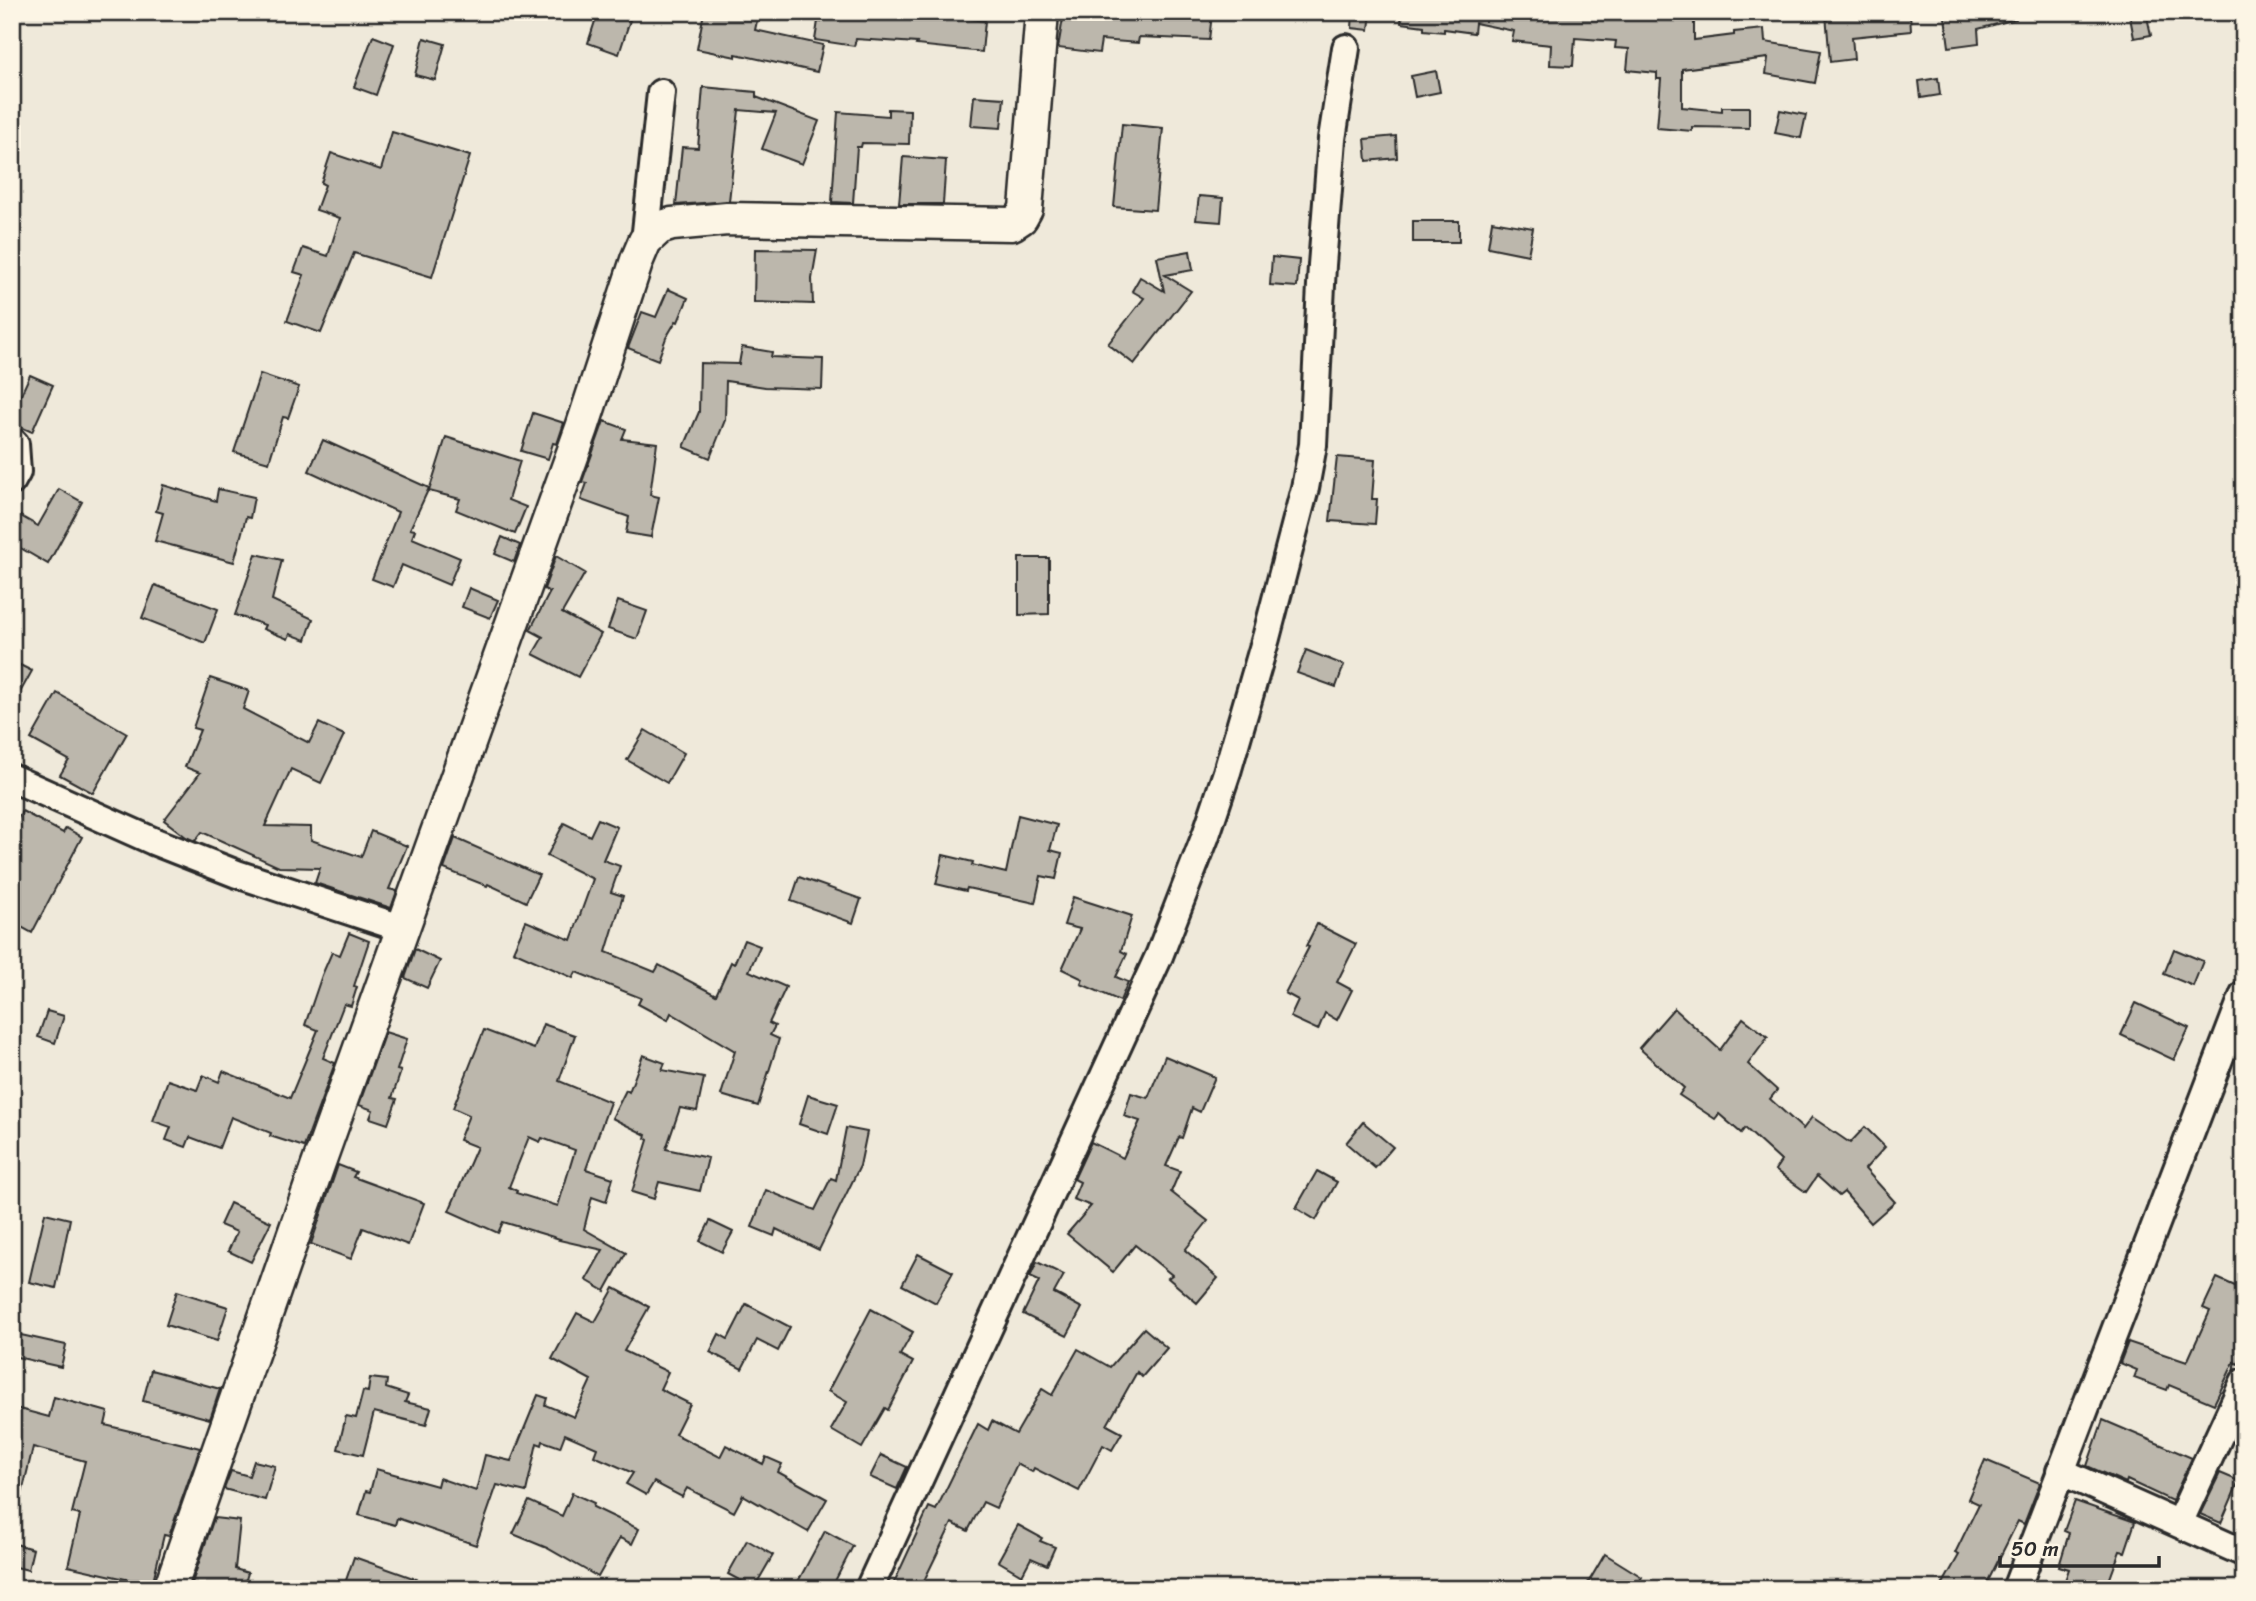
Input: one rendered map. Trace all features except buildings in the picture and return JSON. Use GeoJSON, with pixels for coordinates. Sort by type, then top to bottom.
{"type":"FeatureCollection","features":[{"type":"Feature","properties":{"kind":"street"},"geometry":{"type":"LineString","coordinates":[[645,241],[659,228],[672,224],[727,219],[1012,223],[1021,218],[1026,209],[1042,12]]}},
{"type":"Feature","properties":{"kind":"street"},"geometry":{"type":"LineString","coordinates":[[869,1589],[1158,956],[1206,835],[1227,772],[1277,598],[1305,488],[1312,445],[1332,139],[1346,48]]}},
{"type":"Feature","properties":{"kind":"street"},"geometry":{"type":"LineString","coordinates":[[170,1589],[582,428],[636,260],[645,241],[661,93]]}},
{"type":"Feature","properties":{"kind":"street"},"geometry":{"type":"LineString","coordinates":[[12,442],[15,444],[17,472],[12,481]]}},
{"type":"Feature","properties":{"kind":"street"},"geometry":{"type":"LineString","coordinates":[[12,778],[153,841],[225,869],[404,929]]}},
{"type":"Feature","properties":{"kind":"street"},"geometry":{"type":"LineString","coordinates":[[2016,1589],[2244,993]]}},
{"type":"Feature","properties":{"kind":"street"},"geometry":{"type":"LineString","coordinates":[[2179,1523],[2244,1382]]}},
{"type":"Feature","properties":{"kind":"street"},"geometry":{"type":"LineString","coordinates":[[2060,1471],[2244,1553]]}}]}
